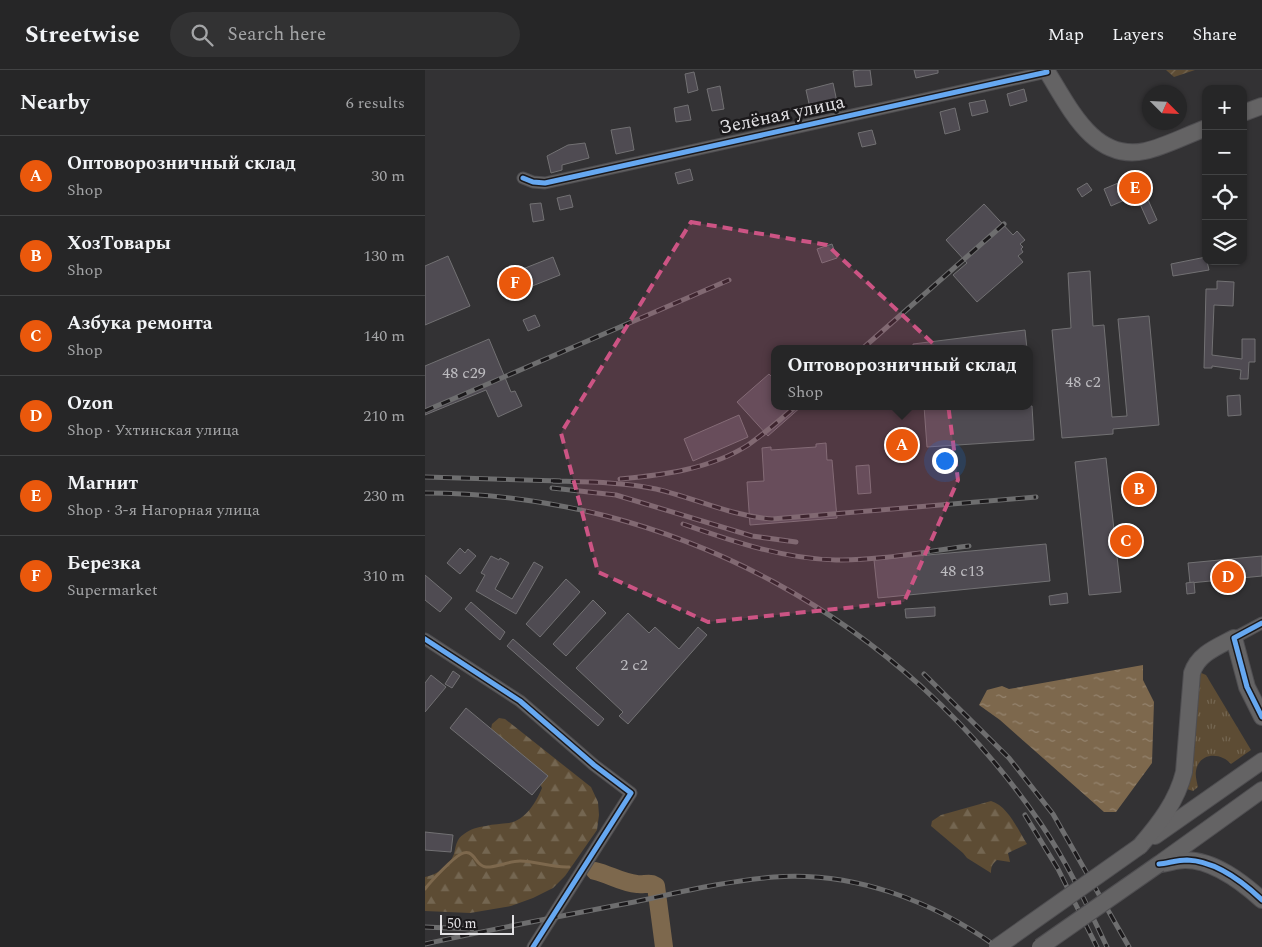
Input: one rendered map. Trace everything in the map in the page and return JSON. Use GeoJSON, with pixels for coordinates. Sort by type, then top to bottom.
{"type":"FeatureCollection","features":[{"type":"Feature","properties":{"kind":"main road"},"geometry":{"type":"LineString","coordinates":[[1047,71],[1080,123],[1092,137],[1105,146],[1118,151],[1146,151],[1202,130]]}},
{"type":"Feature","properties":{"kind":"main road"},"geometry":{"type":"LineString","coordinates":[[1247,112],[1262,106]]}},
{"type":"Feature","properties":{"kind":"main road"},"geometry":{"type":"LineString","coordinates":[[1140,846],[1167,812],[1182,782],[1191,673],[1205,653],[1234,638],[1247,687],[1262,717]]}},
{"type":"Feature","properties":{"kind":"main road"},"geometry":{"type":"LineString","coordinates":[[997,947],[1262,761]]}},
{"type":"Feature","properties":{"kind":"main road"},"geometry":{"type":"LineString","coordinates":[[1040,947],[1262,790]]}},
{"type":"Feature","properties":{"kind":"main road"},"geometry":{"type":"LineString","coordinates":[[1159,864],[1185,860],[1205,864],[1235,878],[1262,900]]}},
{"type":"Feature","properties":{"kind":"street","name":"Зелёная улица"},"geometry":{"type":"LineString","coordinates":[[523,178],[533,182],[545,183],[1047,71]]}},
{"type":"Feature","properties":{"kind":"street"},"geometry":{"type":"LineString","coordinates":[[1234,638],[1262,623]]}},
{"type":"Feature","properties":{"kind":"street"},"geometry":{"type":"LineString","coordinates":[[425,639],[520,701],[594,765],[631,793],[533,947]]}},
{"type":"Feature","properties":{"kind":"highlighted area"},"geometry":{"type":"Polygon","coordinates":[[[691,222],[827,245],[941,351],[958,480],[904,602],[708,622],[598,572],[561,433],[691,222]]]}},
{"type":"Feature","properties":{"kind":"green space"},"geometry":{"type":"Polygon","coordinates":[[[1166,70],[1195,70],[1174,77],[1166,70]]]}},
{"type":"Feature","properties":{"kind":"green space"},"geometry":{"type":"Polygon","coordinates":[[[1199,672],[1206,675],[1251,750],[1231,764],[1222,757],[1216,756],[1206,757],[1201,760],[1196,773],[1198,787],[1193,791],[1187,789],[1199,672]]]}},
{"type":"Feature","properties":{"kind":"green space"},"geometry":{"type":"Polygon","coordinates":[[[499,718],[505,719],[591,787],[598,802],[597,830],[565,876],[553,888],[533,898],[511,906],[470,913],[425,911],[425,877],[439,872],[446,866],[452,859],[459,838],[477,828],[509,823],[520,818],[537,799],[542,788],[537,777],[491,729],[492,724],[499,718]]]}},
{"type":"Feature","properties":{"kind":"green space"},"geometry":{"type":"Polygon","coordinates":[[[991,801],[1003,808],[1027,844],[1008,853],[1010,862],[997,860],[992,866],[991,873],[967,858],[931,826],[932,821],[941,815],[991,801]]]}},
{"type":"Feature","properties":{"kind":"water"},"geometry":{"type":"Polygon","coordinates":[[[1143,665],[1143,680],[1154,702],[1152,763],[1116,812],[1104,812],[1000,720],[979,705],[987,690],[1002,686],[1009,689],[1143,665]]]}},
{"type":"Feature","properties":{"kind":"building"},"geometry":{"type":"Polygon","coordinates":[[[870,70],[872,85],[855,87],[853,71],[870,70]]]}},
{"type":"Feature","properties":{"kind":"building"},"geometry":{"type":"Polygon","coordinates":[[[914,70],[938,70],[938,73],[916,78],[914,70]]]}},
{"type":"Feature","properties":{"kind":"building"},"geometry":{"type":"Polygon","coordinates":[[[694,72],[698,90],[688,93],[685,74],[694,72]]]}},
{"type":"Feature","properties":{"kind":"building"},"geometry":{"type":"Polygon","coordinates":[[[833,83],[837,102],[810,108],[806,90],[833,83]]]}},
{"type":"Feature","properties":{"kind":"building"},"geometry":{"type":"Polygon","coordinates":[[[720,86],[724,109],[712,111],[707,89],[720,86]]]}},
{"type":"Feature","properties":{"kind":"building"},"geometry":{"type":"Polygon","coordinates":[[[1024,89],[1027,101],[1010,106],[1007,94],[1024,89]]]}},
{"type":"Feature","properties":{"kind":"building"},"geometry":{"type":"Polygon","coordinates":[[[985,100],[988,112],[972,116],[969,103],[985,100]]]}},
{"type":"Feature","properties":{"kind":"building"},"geometry":{"type":"Polygon","coordinates":[[[688,105],[691,120],[676,122],[674,108],[688,105]]]}},
{"type":"Feature","properties":{"kind":"building"},"geometry":{"type":"Polygon","coordinates":[[[955,108],[960,130],[945,134],[940,112],[955,108]]]}},
{"type":"Feature","properties":{"kind":"building"},"geometry":{"type":"Polygon","coordinates":[[[630,127],[634,150],[616,154],[611,130],[630,127]]]}},
{"type":"Feature","properties":{"kind":"building"},"geometry":{"type":"Polygon","coordinates":[[[872,130],[876,144],[862,147],[858,133],[872,130]]]}},
{"type":"Feature","properties":{"kind":"building"},"geometry":{"type":"Polygon","coordinates":[[[585,143],[589,158],[562,165],[562,170],[551,173],[547,156],[568,145],[585,143]]]}},
{"type":"Feature","properties":{"kind":"building"},"geometry":{"type":"Polygon","coordinates":[[[690,169],[693,180],[678,184],[675,173],[690,169]]]}},
{"type":"Feature","properties":{"kind":"building"},"geometry":{"type":"Polygon","coordinates":[[[1137,175],[1157,220],[1149,224],[1136,195],[1111,206],[1104,189],[1137,175]]]}},
{"type":"Feature","properties":{"kind":"building"},"geometry":{"type":"Polygon","coordinates":[[[1087,183],[1092,190],[1082,197],[1077,189],[1087,183]]]}},
{"type":"Feature","properties":{"kind":"building"},"geometry":{"type":"Polygon","coordinates":[[[570,195],[573,207],[560,210],[557,198],[570,195]]]}},
{"type":"Feature","properties":{"kind":"building"},"geometry":{"type":"Polygon","coordinates":[[[541,203],[544,220],[533,222],[530,204],[541,203]]]}},
{"type":"Feature","properties":{"kind":"building"},"geometry":{"type":"Polygon","coordinates":[[[984,204],[1013,235],[1017,231],[1025,240],[1020,244],[1023,247],[1021,249],[1023,252],[1018,256],[1023,262],[977,302],[953,275],[967,263],[946,240],[984,204]]]}},
{"type":"Feature","properties":{"kind":"building"},"geometry":{"type":"Polygon","coordinates":[[[832,244],[837,258],[822,263],[817,249],[832,244]]]}},
{"type":"Feature","properties":{"kind":"building"},"geometry":{"type":"Polygon","coordinates":[[[448,256],[470,306],[425,325],[425,266],[448,256]]]}},
{"type":"Feature","properties":{"kind":"building"},"geometry":{"type":"Polygon","coordinates":[[[553,257],[560,275],[512,294],[505,276],[553,257]]]}},
{"type":"Feature","properties":{"kind":"building"},"geometry":{"type":"Polygon","coordinates":[[[1202,258],[1202,265],[1208,265],[1209,270],[1173,276],[1171,264],[1202,258]]]}},
{"type":"Feature","properties":{"kind":"building"},"geometry":{"type":"Polygon","coordinates":[[[1090,271],[1093,326],[1104,325],[1112,417],[1127,416],[1118,319],[1149,316],[1159,425],[1113,429],[1113,434],[1062,438],[1052,330],[1071,328],[1068,273],[1090,271]]]}},
{"type":"Feature","properties":{"kind":"building"},"geometry":{"type":"Polygon","coordinates":[[[1217,281],[1234,282],[1233,306],[1214,305],[1212,355],[1242,359],[1242,339],[1255,339],[1255,362],[1249,362],[1248,379],[1240,379],[1241,370],[1212,366],[1212,368],[1204,368],[1206,289],[1217,289],[1217,281]]]}},
{"type":"Feature","properties":{"kind":"building"},"geometry":{"type":"Polygon","coordinates":[[[535,315],[540,326],[528,331],[523,320],[535,315]]]}},
{"type":"Feature","properties":{"kind":"building"},"geometry":{"type":"Polygon","coordinates":[[[1025,330],[1027,345],[913,345],[1025,330]]]}},
{"type":"Feature","properties":{"kind":"building"},"geometry":{"type":"Polygon","coordinates":[[[489,339],[511,392],[515,391],[522,406],[498,417],[486,390],[425,415],[425,366],[489,339]]]}},
{"type":"Feature","properties":{"kind":"building"},"geometry":{"type":"Polygon","coordinates":[[[769,374],[771,376],[771,410],[797,410],[768,436],[737,402],[769,374]]]}},
{"type":"Feature","properties":{"kind":"building"},"geometry":{"type":"Polygon","coordinates":[[[1240,395],[1241,415],[1228,416],[1227,396],[1240,395]]]}},
{"type":"Feature","properties":{"kind":"building"},"geometry":{"type":"Polygon","coordinates":[[[924,410],[1032,410],[1034,440],[927,447],[924,410]]]}},
{"type":"Feature","properties":{"kind":"building"},"geometry":{"type":"Polygon","coordinates":[[[739,415],[748,437],[693,461],[684,439],[739,415]]]}},
{"type":"Feature","properties":{"kind":"building"},"geometry":{"type":"Polygon","coordinates":[[[826,443],[827,460],[832,460],[837,518],[750,525],[747,482],[764,481],[762,448],[771,447],[771,450],[816,447],[816,444],[826,443]]]}},
{"type":"Feature","properties":{"kind":"building"},"geometry":{"type":"Polygon","coordinates":[[[1106,458],[1121,592],[1089,595],[1075,462],[1106,458]]]}},
{"type":"Feature","properties":{"kind":"building"},"geometry":{"type":"Polygon","coordinates":[[[869,465],[871,493],[858,494],[856,466],[869,465]]]}},
{"type":"Feature","properties":{"kind":"building"},"geometry":{"type":"Polygon","coordinates":[[[1154,480],[1154,490],[1135,492],[1134,482],[1154,480]]]}},
{"type":"Feature","properties":{"kind":"building"},"geometry":{"type":"Polygon","coordinates":[[[1046,544],[1050,581],[878,598],[874,560],[1046,544]]]}},
{"type":"Feature","properties":{"kind":"building"},"geometry":{"type":"Polygon","coordinates":[[[460,548],[465,553],[468,549],[476,556],[460,574],[447,563],[460,548]]]}},
{"type":"Feature","properties":{"kind":"building"},"geometry":{"type":"Polygon","coordinates":[[[491,556],[509,563],[495,589],[512,599],[534,562],[543,567],[516,614],[476,591],[485,575],[481,573],[491,556]]]}},
{"type":"Feature","properties":{"kind":"building"},"geometry":{"type":"Polygon","coordinates":[[[1262,556],[1262,576],[1190,583],[1188,563],[1262,556]]]}},
{"type":"Feature","properties":{"kind":"building"},"geometry":{"type":"Polygon","coordinates":[[[425,575],[452,598],[440,612],[425,600],[425,575]]]}},
{"type":"Feature","properties":{"kind":"building"},"geometry":{"type":"Polygon","coordinates":[[[566,579],[580,592],[540,637],[526,624],[566,579]]]}},
{"type":"Feature","properties":{"kind":"building"},"geometry":{"type":"Polygon","coordinates":[[[1194,582],[1195,593],[1187,594],[1186,583],[1194,582]]]}},
{"type":"Feature","properties":{"kind":"building"},"geometry":{"type":"Polygon","coordinates":[[[1067,593],[1068,603],[1050,605],[1049,596],[1067,593]]]}},
{"type":"Feature","properties":{"kind":"building"},"geometry":{"type":"Polygon","coordinates":[[[593,600],[606,613],[566,656],[553,644],[593,600]]]}},
{"type":"Feature","properties":{"kind":"building"},"geometry":{"type":"Polygon","coordinates":[[[471,602],[505,632],[500,640],[465,609],[471,602]]]}},
{"type":"Feature","properties":{"kind":"building"},"geometry":{"type":"Polygon","coordinates":[[[935,607],[935,616],[906,618],[905,609],[935,607]]]}},
{"type":"Feature","properties":{"kind":"building"},"geometry":{"type":"Polygon","coordinates":[[[628,613],[649,633],[655,627],[679,649],[698,627],[707,635],[628,724],[619,716],[623,712],[576,668],[628,613]]]}},
{"type":"Feature","properties":{"kind":"building"},"geometry":{"type":"Polygon","coordinates":[[[513,639],[604,719],[598,726],[507,646],[513,639]]]}},
{"type":"Feature","properties":{"kind":"building"},"geometry":{"type":"Polygon","coordinates":[[[453,671],[460,676],[452,688],[445,684],[453,671]]]}},
{"type":"Feature","properties":{"kind":"building"},"geometry":{"type":"Polygon","coordinates":[[[431,675],[446,687],[425,712],[425,683],[431,675]]]}},
{"type":"Feature","properties":{"kind":"building"},"geometry":{"type":"Polygon","coordinates":[[[466,708],[548,776],[532,795],[450,728],[466,708]]]}},
{"type":"Feature","properties":{"kind":"building"},"geometry":{"type":"Polygon","coordinates":[[[425,832],[453,835],[451,852],[425,850],[425,832]]]}},
{"type":"Feature","properties":{"kind":"waterway"},"geometry":{"type":"LineString","coordinates":[[425,889],[457,856],[465,853],[471,854],[481,865],[486,867],[520,861],[569,867]]}},
{"type":"Feature","properties":{"kind":"waterway"},"geometry":{"type":"LineString","coordinates":[[595,871],[626,882],[656,886],[664,947]]}},
{"type":"Feature","properties":{"kind":"railway"},"geometry":{"type":"LineString","coordinates":[[867,345],[1004,224]]}},
{"type":"Feature","properties":{"kind":"railway"},"geometry":{"type":"LineString","coordinates":[[425,411],[729,280]]}},
{"type":"Feature","properties":{"kind":"railway"},"geometry":{"type":"LineString","coordinates":[[620,479],[686,470],[718,460],[748,445],[791,410]]}},
{"type":"Feature","properties":{"kind":"railway"},"geometry":{"type":"LineString","coordinates":[[425,477],[560,481]]}},
{"type":"Feature","properties":{"kind":"railway"},"geometry":{"type":"LineString","coordinates":[[553,481],[631,485],[656,489],[742,514],[772,519],[1036,497]]}},
{"type":"Feature","properties":{"kind":"railway"},"geometry":{"type":"LineString","coordinates":[[552,488],[616,495],[752,536],[796,542]]}},
{"type":"Feature","properties":{"kind":"railway"},"geometry":{"type":"LineString","coordinates":[[425,493],[517,499],[606,516],[692,544],[774,582],[850,630],[921,686],[985,751],[1050,838],[1076,884],[1107,947]]}},
{"type":"Feature","properties":{"kind":"railway"},"geometry":{"type":"LineString","coordinates":[[683,524],[758,548],[816,559],[869,559],[969,546]]}},
{"type":"Feature","properties":{"kind":"railway"},"geometry":{"type":"LineString","coordinates":[[924,674],[1009,758],[1053,814],[1129,947]]}},
{"type":"Feature","properties":{"kind":"railway"},"geometry":{"type":"LineString","coordinates":[[1025,815],[1058,869],[1097,947]]}},
{"type":"Feature","properties":{"kind":"railway"},"geometry":{"type":"LineString","coordinates":[[425,944],[719,884],[774,877],[804,876],[863,884],[891,892],[946,916],[997,947]]}},
{"type":"Feature","properties":{"kind":"railway"},"geometry":{"type":"LineString","coordinates":[[425,927],[472,929]]}},
{"type":"Feature","properties":{"kind":"cycle path"},"geometry":{"type":"LineString","coordinates":[[523,178],[533,182],[545,183],[1047,72]]}},
{"type":"Feature","properties":{"kind":"cycle path"},"geometry":{"type":"LineString","coordinates":[[1262,623],[1234,638],[1247,687],[1262,717]]}},
{"type":"Feature","properties":{"kind":"cycle path"},"geometry":{"type":"LineString","coordinates":[[425,639],[520,701],[594,765],[631,793],[533,947]]}},
{"type":"Feature","properties":{"kind":"cycle path"},"geometry":{"type":"LineString","coordinates":[[1159,864],[1180,860],[1208,864],[1237,879],[1262,900]]}},
{"type":"Feature","properties":{"kind":"place","name":"Магнит"},"geometry":{"type":"Point","coordinates":[1135,188]}},
{"type":"Feature","properties":{"kind":"place","name":"Березка"},"geometry":{"type":"Point","coordinates":[515,283]}},
{"type":"Feature","properties":{"kind":"place","name":"Оптоворозничный склад"},"geometry":{"type":"Point","coordinates":[902,445]}},
{"type":"Feature","properties":{"kind":"place","name":"ХозТовары"},"geometry":{"type":"Point","coordinates":[1139,489]}},
{"type":"Feature","properties":{"kind":"place","name":"Азбука ремонта"},"geometry":{"type":"Point","coordinates":[1126,541]}},
{"type":"Feature","properties":{"kind":"place","name":"Ozon"},"geometry":{"type":"Point","coordinates":[1228,577]}}]}
